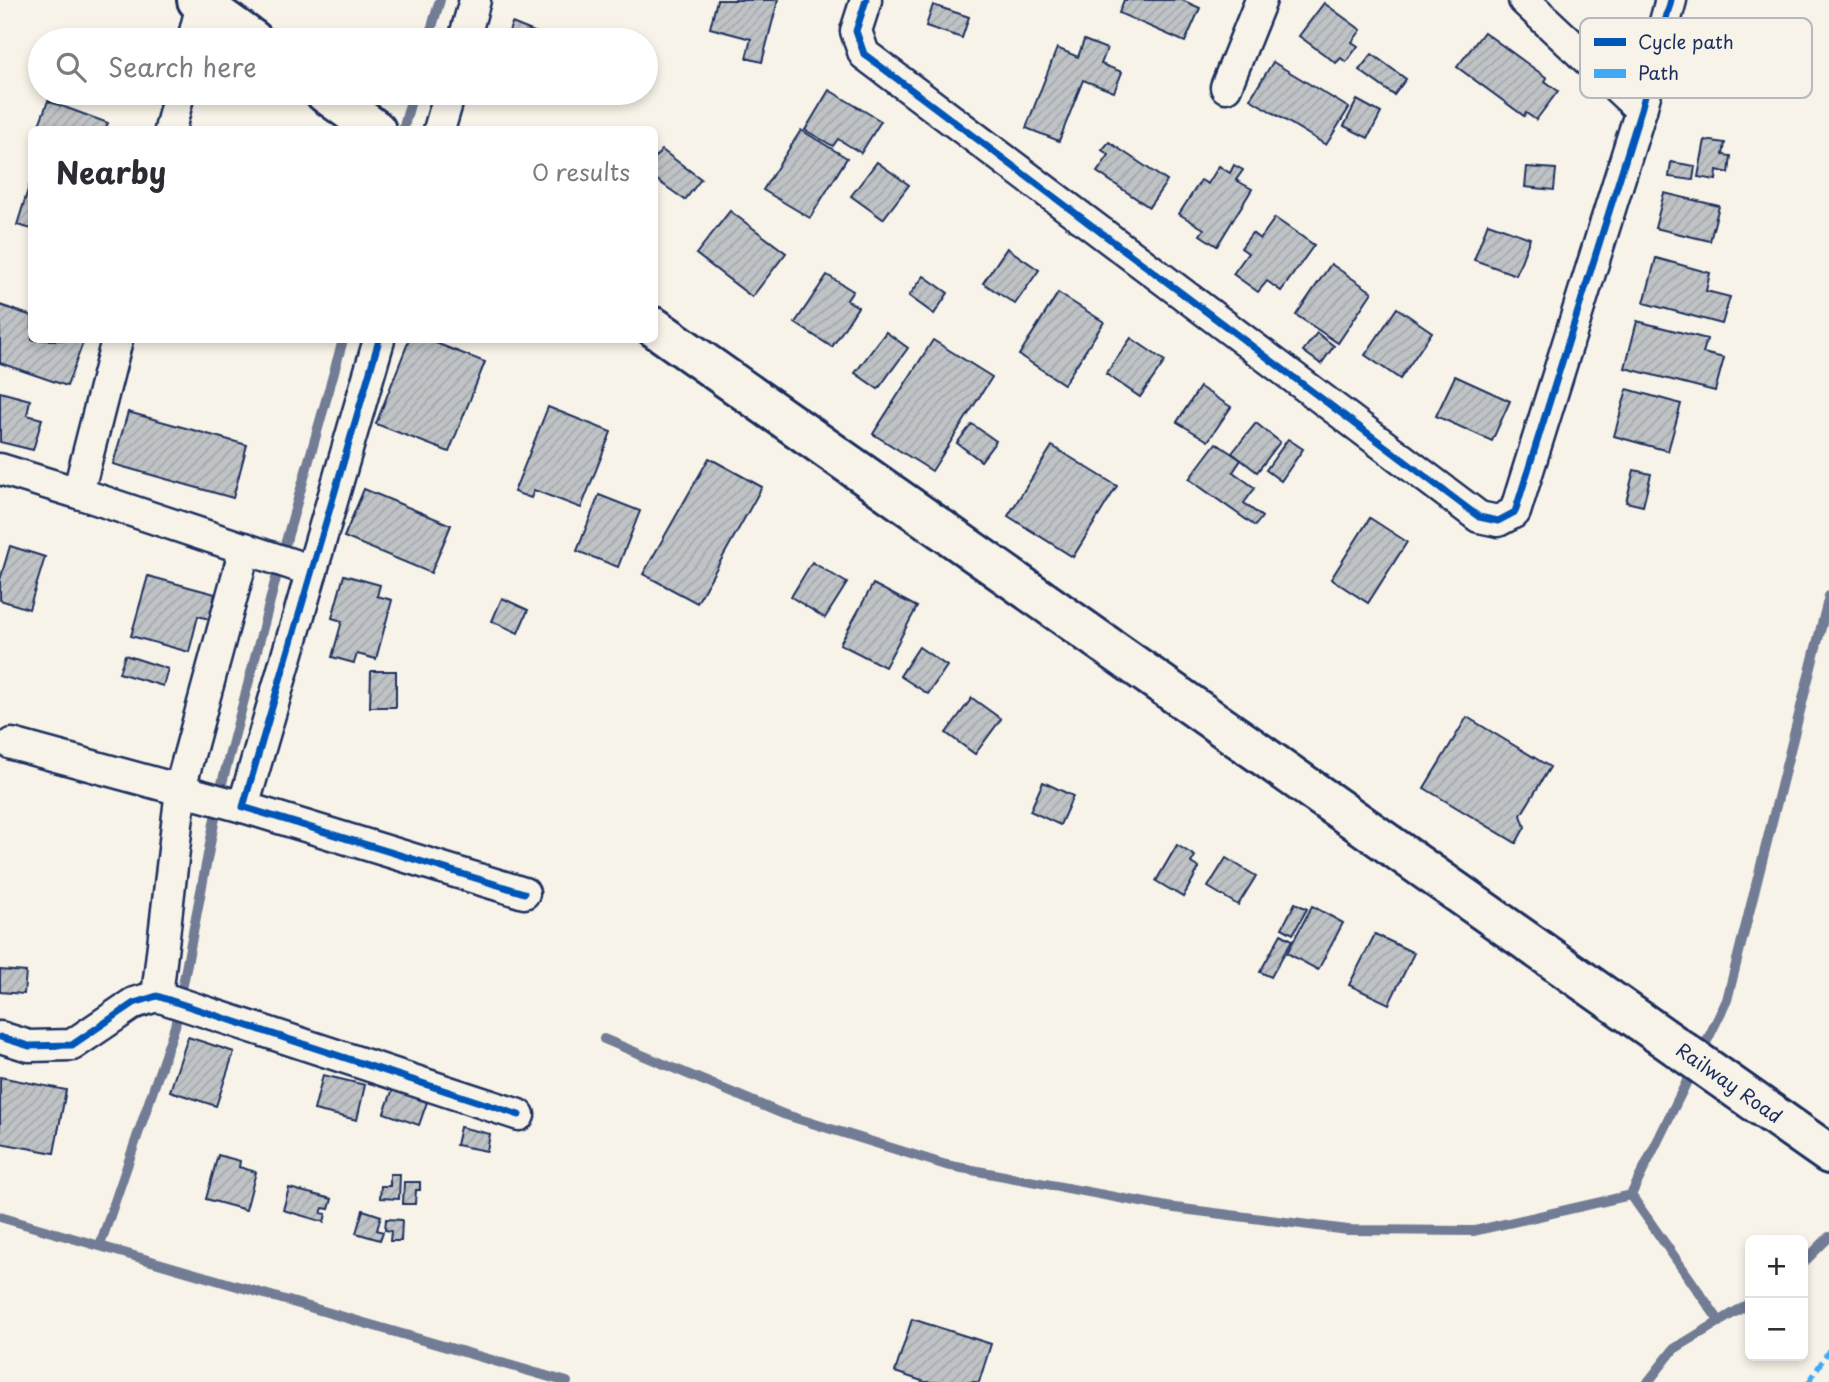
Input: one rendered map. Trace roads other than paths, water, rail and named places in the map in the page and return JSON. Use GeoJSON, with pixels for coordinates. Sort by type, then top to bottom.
{"type":"FeatureCollection","features":[{"type":"Feature","properties":{"kind":"main road"},"geometry":{"type":"LineString","coordinates":[[200,2],[236,28]]}},
{"type":"Feature","properties":{"kind":"main road"},"geometry":{"type":"LineString","coordinates":[[342,105],[370,126]]}},
{"type":"Feature","properties":{"kind":"main road","name":"Railway Road"},"geometry":{"type":"LineString","coordinates":[[658,330],[1816,1145]]}},
{"type":"Feature","properties":{"kind":"street"},"geometry":{"type":"LineString","coordinates":[[467,28],[475,0]]}},
{"type":"Feature","properties":{"kind":"street"},"geometry":{"type":"LineString","coordinates":[[866,0],[856,31],[864,54],[1479,517],[1498,521],[1515,512],[1644,98]]}},
{"type":"Feature","properties":{"kind":"street"},"geometry":{"type":"LineString","coordinates":[[1226,87],[1261,0]]}},
{"type":"Feature","properties":{"kind":"street"},"geometry":{"type":"LineString","coordinates":[[1524,0],[1580,53]]}},
{"type":"Feature","properties":{"kind":"street"},"geometry":{"type":"LineString","coordinates":[[1666,18],[1671,0]]}},
{"type":"Feature","properties":{"kind":"street"},"geometry":{"type":"LineString","coordinates":[[195,28],[200,2]]}},
{"type":"Feature","properties":{"kind":"street"},"geometry":{"type":"LineString","coordinates":[[1628,98],[1641,110]]}},
{"type":"Feature","properties":{"kind":"street"},"geometry":{"type":"LineString","coordinates":[[171,126],[176,105]]}},
{"type":"Feature","properties":{"kind":"street"},"geometry":{"type":"LineString","coordinates":[[440,126],[446,105]]}},
{"type":"Feature","properties":{"kind":"street"},"geometry":{"type":"LineString","coordinates":[[78,493],[116,343]]}},
{"type":"Feature","properties":{"kind":"street"},"geometry":{"type":"LineString","coordinates":[[243,807],[378,343]]}},
{"type":"Feature","properties":{"kind":"street"},"geometry":{"type":"LineString","coordinates":[[0,469],[312,571]]}},
{"type":"Feature","properties":{"kind":"street"},"geometry":{"type":"LineString","coordinates":[[157,996],[181,790],[245,548]]}},
{"type":"Feature","properties":{"kind":"street"},"geometry":{"type":"LineString","coordinates":[[12,744],[243,807],[524,893]]}},
{"type":"Feature","properties":{"kind":"street"},"geometry":{"type":"LineString","coordinates":[[0,1037],[29,1046],[72,1045],[134,1003],[157,996],[519,1115]]}},
{"type":"Feature","properties":{"kind":"waterway"},"geometry":{"type":"LineString","coordinates":[[432,28],[440,0]]}},
{"type":"Feature","properties":{"kind":"waterway"},"geometry":{"type":"LineString","coordinates":[[404,126],[410,105]]}},
{"type":"Feature","properties":{"kind":"waterway"},"geometry":{"type":"LineString","coordinates":[[100,1245],[175,1026],[221,787],[281,559],[342,343]]}},
{"type":"Feature","properties":{"kind":"waterway"},"geometry":{"type":"LineString","coordinates":[[1701,1053],[1727,1000],[1829,596]]}},
{"type":"Feature","properties":{"kind":"waterway"},"geometry":{"type":"LineString","coordinates":[[604,1039],[783,1114],[946,1165],[1167,1207],[1348,1230],[1474,1231],[1631,1195],[1720,1322]]}},
{"type":"Feature","properties":{"kind":"waterway"},"geometry":{"type":"LineString","coordinates":[[1631,1195],[1693,1069]]}},
{"type":"Feature","properties":{"kind":"waterway"},"geometry":{"type":"LineString","coordinates":[[0,1217],[567,1382]]}},
{"type":"Feature","properties":{"kind":"waterway"},"geometry":{"type":"LineString","coordinates":[[1808,1258],[1829,1237]]}},
{"type":"Feature","properties":{"kind":"waterway"},"geometry":{"type":"LineString","coordinates":[[1648,1382],[1674,1349],[1745,1306]]}}]}
